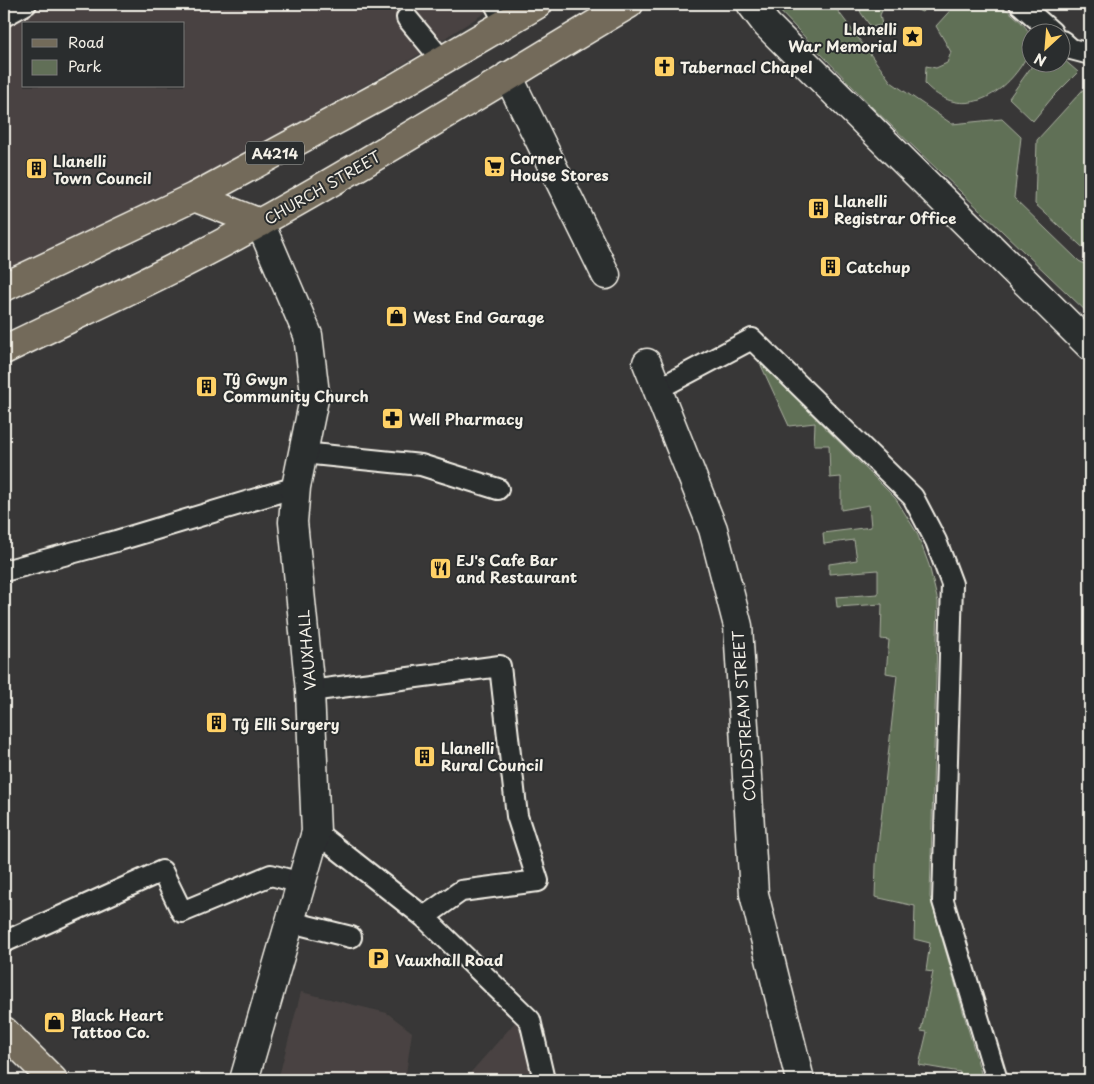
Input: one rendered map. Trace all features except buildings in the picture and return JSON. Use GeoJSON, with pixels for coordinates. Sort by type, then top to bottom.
{"type":"FeatureCollection","features":[{"type":"Feature","properties":{"kind":"main road","name":"A4214"},"geometry":{"type":"LineString","coordinates":[[4,287],[194,197],[442,60],[500,13],[538,4]]}},
{"type":"Feature","properties":{"kind":"main road","name":"CHURCH STREET"},"geometry":{"type":"LineString","coordinates":[[4,350],[260,223],[380,154],[628,4]]}},
{"type":"Feature","properties":{"kind":"main road"},"geometry":{"type":"LineString","coordinates":[[194,197],[260,223]]}},
{"type":"Feature","properties":{"kind":"main road"},"geometry":{"type":"LineString","coordinates":[[4,1031],[15,1049],[53,1080]]}},
{"type":"Feature","properties":{"kind":"street"},"geometry":{"type":"LineString","coordinates":[[751,4],[767,25],[1090,346]]}},
{"type":"Feature","properties":{"kind":"street"},"geometry":{"type":"LineString","coordinates":[[508,76],[606,275]]}},
{"type":"Feature","properties":{"kind":"street","name":"VAUXHALL"},"geometry":{"type":"LineString","coordinates":[[244,1080],[316,832],[310,691],[293,522],[296,487],[315,394],[308,335],[260,223]]}},
{"type":"Feature","properties":{"kind":"street","name":"COLDSTREAM STREET"},"geometry":{"type":"LineString","coordinates":[[646,363],[713,529],[738,626],[754,894],[800,1080]]}},
{"type":"Feature","properties":{"kind":"lane"},"geometry":{"type":"LineString","coordinates":[[4,16],[26,4]]}},
{"type":"Feature","properties":{"kind":"lane"},"geometry":{"type":"LineString","coordinates":[[1020,4],[1041,22]]}},
{"type":"Feature","properties":{"kind":"lane"},"geometry":{"type":"LineString","coordinates":[[407,18],[442,60]]}},
{"type":"Feature","properties":{"kind":"lane"},"geometry":{"type":"LineString","coordinates":[[1072,49],[1090,54]]}},
{"type":"Feature","properties":{"kind":"lane"},"geometry":{"type":"LineString","coordinates":[[656,390],[752,339],[912,497],[936,541],[952,584],[943,901],[997,1080]]}},
{"type":"Feature","properties":{"kind":"lane"},"geometry":{"type":"LineString","coordinates":[[303,453],[421,465],[498,489]]}},
{"type":"Feature","properties":{"kind":"lane"},"geometry":{"type":"LineString","coordinates":[[4,571],[116,541],[296,487]]}},
{"type":"Feature","properties":{"kind":"lane"},"geometry":{"type":"LineString","coordinates":[[310,691],[500,666],[517,816],[538,881],[461,891],[424,917]]}},
{"type":"Feature","properties":{"kind":"lane"},"geometry":{"type":"LineString","coordinates":[[316,832],[424,917],[530,1020],[544,1080]]}},
{"type":"Feature","properties":{"kind":"lane"},"geometry":{"type":"LineString","coordinates":[[4,942],[162,871],[182,912],[271,875],[301,883]]}},
{"type":"Feature","properties":{"kind":"lane"},"geometry":{"type":"LineString","coordinates":[[291,922],[351,937]]}},
{"type":"Feature","properties":{"kind":"shaded area"},"geometry":{"type":"Polygon","coordinates":[[[4,4],[499,4],[405,63],[110,228],[4,280],[4,4]]]}},
{"type":"Feature","properties":{"kind":"shaded area"},"geometry":{"type":"Polygon","coordinates":[[[301,992],[387,1013],[412,1032],[405,1080],[278,1080],[301,992]]]}},
{"type":"Feature","properties":{"kind":"shaded area"},"geometry":{"type":"Polygon","coordinates":[[[517,1020],[525,1027],[534,1080],[464,1080],[517,1020]]]}},
{"type":"Feature","properties":{"kind":"green space"},"geometry":{"type":"Polygon","coordinates":[[[773,4],[835,4],[835,7],[891,82],[952,124],[1002,119],[1021,137],[1014,198],[1079,261],[1090,267],[1090,315],[874,109],[773,4]]]}},
{"type":"Feature","properties":{"kind":"green space"},"geometry":{"type":"Polygon","coordinates":[[[858,4],[885,4],[880,15],[882,25],[871,27],[861,13],[858,4]]]}},
{"type":"Feature","properties":{"kind":"green space"},"geometry":{"type":"Polygon","coordinates":[[[903,4],[930,4],[922,12],[903,4]]]}},
{"type":"Feature","properties":{"kind":"green space"},"geometry":{"type":"Polygon","coordinates":[[[956,4],[1000,4],[1022,23],[1022,64],[1012,78],[989,96],[977,101],[964,103],[951,101],[938,95],[925,84],[926,66],[936,68],[947,63],[951,52],[936,26],[956,4]]]}},
{"type":"Feature","properties":{"kind":"green space"},"geometry":{"type":"Polygon","coordinates":[[[1072,67],[1078,72],[1051,99],[1033,121],[1009,98],[1028,72],[1072,72],[1072,67]]]}},
{"type":"Feature","properties":{"kind":"green space"},"geometry":{"type":"Polygon","coordinates":[[[1090,82],[1090,254],[1035,204],[1037,140],[1090,82]]]}},
{"type":"Feature","properties":{"kind":"green space"},"geometry":{"type":"Polygon","coordinates":[[[759,361],[896,499],[917,533],[929,565],[938,602],[930,897],[983,1080],[958,1080],[960,1072],[919,1065],[927,1032],[921,1031],[933,972],[926,971],[930,943],[914,939],[915,906],[875,897],[876,865],[897,675],[886,673],[889,640],[881,639],[882,604],[837,607],[836,597],[878,594],[878,570],[829,574],[829,564],[857,560],[854,540],[824,544],[823,533],[871,527],[869,505],[841,510],[841,477],[830,478],[829,445],[814,445],[815,423],[789,426],[759,361]]]}},
{"type":"Feature","properties":{"kind":"place","name":"Llanelli War Memorial"},"geometry":{"type":"Point","coordinates":[913,37]}},
{"type":"Feature","properties":{"kind":"place","name":"Tabernacl Chapel"},"geometry":{"type":"Point","coordinates":[664,66]}},
{"type":"Feature","properties":{"kind":"place","name":"Corner House Stores"},"geometry":{"type":"Point","coordinates":[494,166]}},
{"type":"Feature","properties":{"kind":"place","name":"Llanelli Town Council"},"geometry":{"type":"Point","coordinates":[37,169]}},
{"type":"Feature","properties":{"kind":"place","name":"Llanelli Registrar Office"},"geometry":{"type":"Point","coordinates":[818,209]}},
{"type":"Feature","properties":{"kind":"place","name":"Catchup"},"geometry":{"type":"Point","coordinates":[830,266]}},
{"type":"Feature","properties":{"kind":"place","name":"West End Garage"},"geometry":{"type":"Point","coordinates":[397,316]}},
{"type":"Feature","properties":{"kind":"place","name":"Tŷ Gwyn Community Church"},"geometry":{"type":"Point","coordinates":[207,387]}},
{"type":"Feature","properties":{"kind":"place","name":"Well Pharmacy"},"geometry":{"type":"Point","coordinates":[393,418]}},
{"type":"Feature","properties":{"kind":"place","name":"EJ's Cafe Bar and Restaurant"},"geometry":{"type":"Point","coordinates":[440,568]}},
{"type":"Feature","properties":{"kind":"place","name":"Tŷ Elli Surgery"},"geometry":{"type":"Point","coordinates":[216,723]}},
{"type":"Feature","properties":{"kind":"place","name":"Llanelli Rural Council"},"geometry":{"type":"Point","coordinates":[425,756]}},
{"type":"Feature","properties":{"kind":"place","name":"Vauxhall Road"},"geometry":{"type":"Point","coordinates":[379,959]}},
{"type":"Feature","properties":{"kind":"place","name":"Black Heart Tattoo Co."},"geometry":{"type":"Point","coordinates":[55,1023]}}]}
